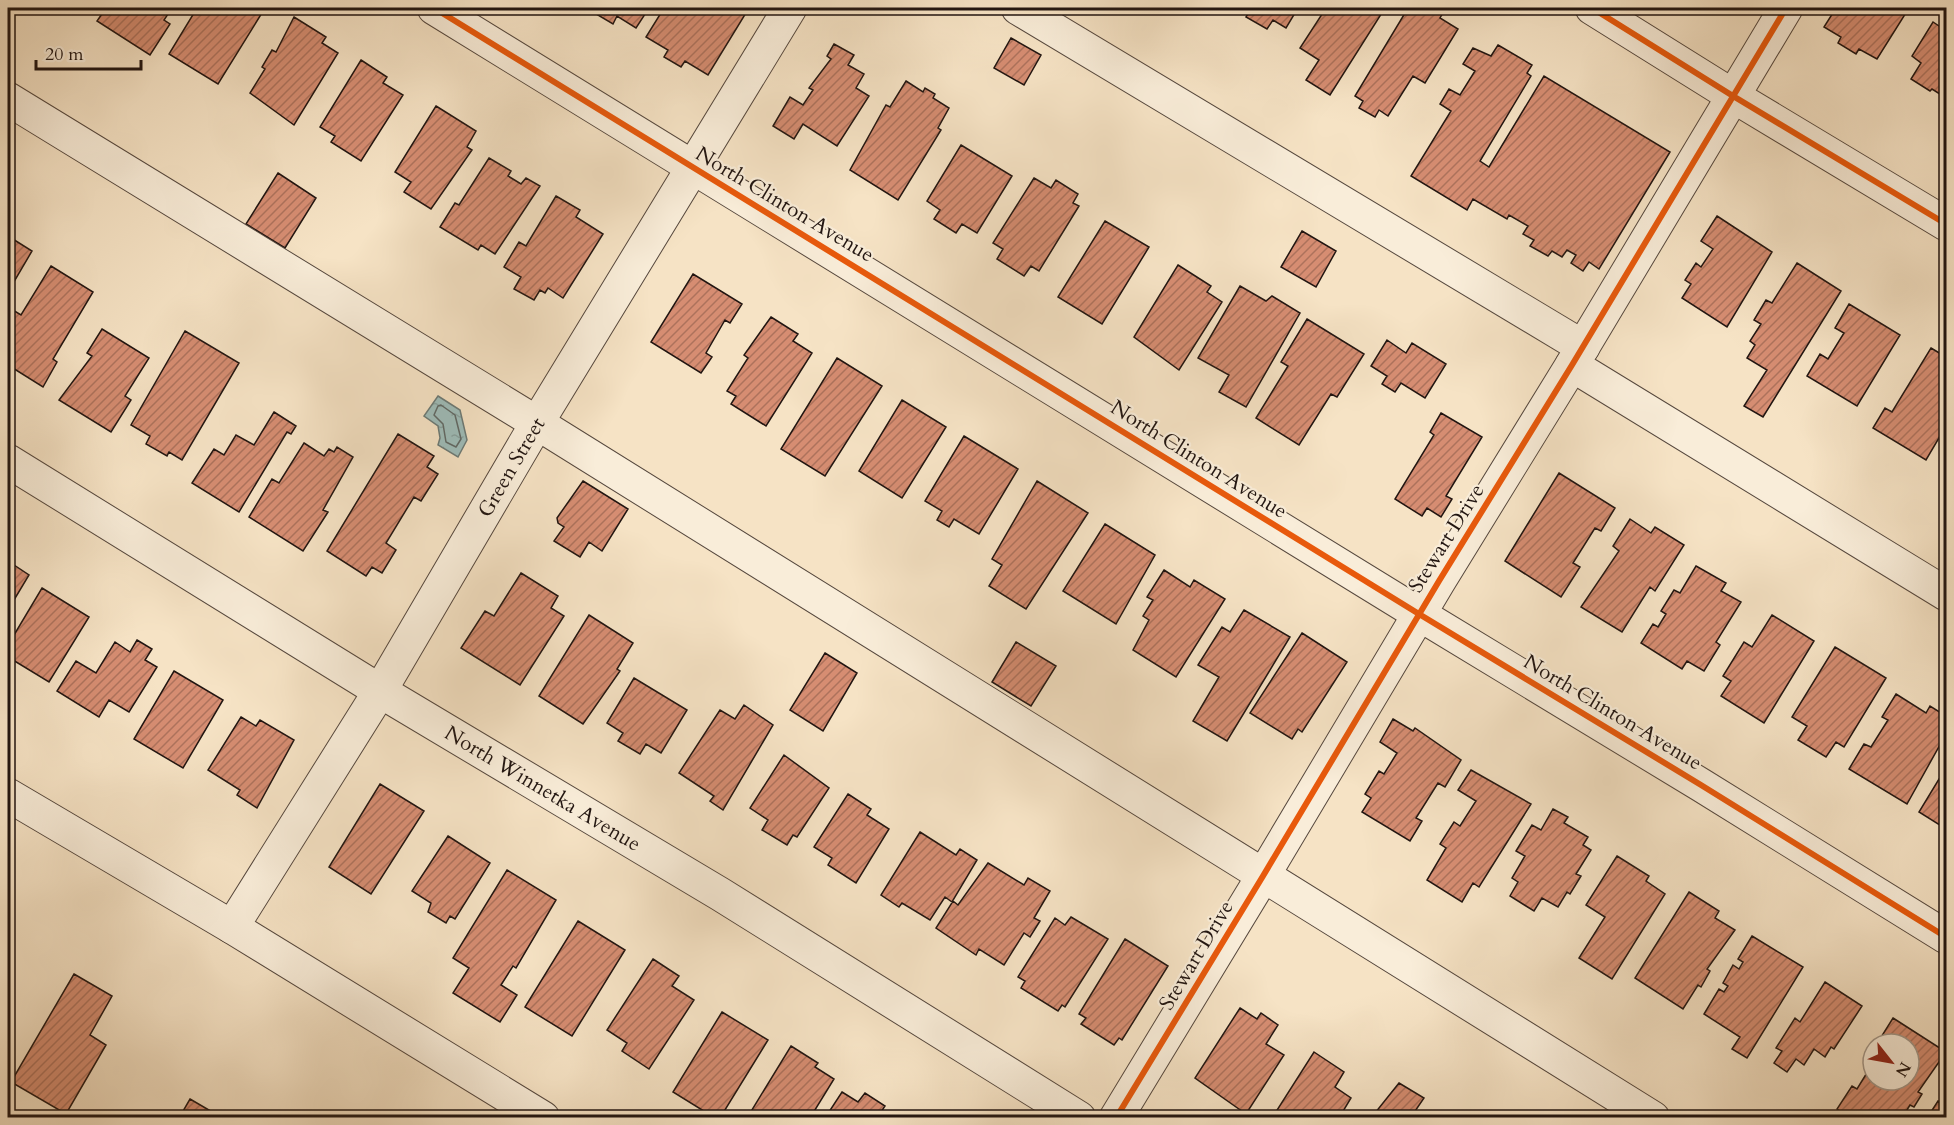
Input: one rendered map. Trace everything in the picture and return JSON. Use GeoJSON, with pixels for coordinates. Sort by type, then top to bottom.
{"type":"FeatureCollection","features":[{"type":"Feature","properties":{"kind":"street","name":"North Clinton Avenue"},"geometry":{"type":"LineString","coordinates":[[434,8],[1947,937]]}},
{"type":"Feature","properties":{"kind":"street","name":"Green Street"},"geometry":{"type":"LineString","coordinates":[[232,927],[380,691],[537,423],[790,8]]}},
{"type":"Feature","properties":{"kind":"street"},"geometry":{"type":"LineString","coordinates":[[1018,8],[1578,356],[1947,594]]}},
{"type":"Feature","properties":{"kind":"street"},"geometry":{"type":"LineString","coordinates":[[1592,8],[1733,96],[1947,224]]}},
{"type":"Feature","properties":{"kind":"street","name":"Stewart Drive"},"geometry":{"type":"LineString","coordinates":[[1116,1118],[1786,8]]}},
{"type":"Feature","properties":{"kind":"street"},"geometry":{"type":"LineString","coordinates":[[8,99],[537,423],[1653,1118]]}},
{"type":"Feature","properties":{"kind":"street","name":"North Winnetka Avenue"},"geometry":{"type":"LineString","coordinates":[[8,461],[380,691],[720,894],[1079,1118]]}},
{"type":"Feature","properties":{"kind":"street"},"geometry":{"type":"LineString","coordinates":[[8,795],[232,927],[543,1118]]}},
{"type":"Feature","properties":{"kind":"water"},"geometry":{"type":"Polygon","coordinates":[[[438,396],[460,410],[467,440],[458,457],[438,445],[440,438],[438,426],[424,416],[438,396]]]}},
{"type":"Feature","properties":{"kind":"building"},"geometry":{"type":"Polygon","coordinates":[[[106,8],[172,8],[164,20],[170,24],[150,55],[97,21],[106,8]]]}},
{"type":"Feature","properties":{"kind":"building"},"geometry":{"type":"Polygon","coordinates":[[[197,8],[265,8],[218,84],[169,54],[197,8]]]}},
{"type":"Feature","properties":{"kind":"building"},"geometry":{"type":"Polygon","coordinates":[[[586,8],[649,8],[636,28],[617,16],[613,24],[586,8]]]}},
{"type":"Feature","properties":{"kind":"building"},"geometry":{"type":"Polygon","coordinates":[[[664,8],[749,8],[708,75],[685,61],[681,67],[664,57],[668,50],[646,37],[664,8]]]}},
{"type":"Feature","properties":{"kind":"building"},"geometry":{"type":"Polygon","coordinates":[[[1249,8],[1298,8],[1286,28],[1273,20],[1267,29],[1246,17],[1251,9],[1249,8]]]}},
{"type":"Feature","properties":{"kind":"building"},"geometry":{"type":"Polygon","coordinates":[[[1326,8],[1385,8],[1330,95],[1306,80],[1319,60],[1300,48],[1326,8]]]}},
{"type":"Feature","properties":{"kind":"building"},"geometry":{"type":"Polygon","coordinates":[[[1408,8],[1438,8],[1444,11],[1440,18],[1458,29],[1425,83],[1413,76],[1388,116],[1379,110],[1375,117],[1359,108],[1363,101],[1355,96],[1408,8]]]}},
{"type":"Feature","properties":{"kind":"building"},"geometry":{"type":"Polygon","coordinates":[[[1836,8],[1909,8],[1877,59],[1859,49],[1856,54],[1838,43],[1841,37],[1824,27],[1836,8]]]}},
{"type":"Feature","properties":{"kind":"building"},"geometry":{"type":"Polygon","coordinates":[[[294,17],[326,37],[322,43],[338,53],[294,125],[250,93],[265,69],[262,67],[272,50],[276,52],[294,17]]]}},
{"type":"Feature","properties":{"kind":"building"},"geometry":{"type":"Polygon","coordinates":[[[1946,20],[1946,98],[1911,79],[1921,63],[1912,56],[1933,22],[1942,28],[1946,20]]]}},
{"type":"Feature","properties":{"kind":"building"},"geometry":{"type":"Polygon","coordinates":[[[1011,38],[1041,55],[1024,85],[994,68],[1011,38]]]}},
{"type":"Feature","properties":{"kind":"building"},"geometry":{"type":"Polygon","coordinates":[[[834,44],[854,55],[848,65],[864,74],[856,88],[869,96],[837,146],[803,124],[794,139],[773,126],[790,97],[803,105],[813,90],[809,88],[831,59],[827,56],[834,44]]]}},
{"type":"Feature","properties":{"kind":"building"},"geometry":{"type":"Polygon","coordinates":[[[1498,45],[1532,65],[1527,73],[1531,76],[1480,161],[1489,167],[1544,76],[1670,152],[1599,269],[1589,262],[1583,271],[1571,263],[1576,255],[1567,250],[1562,257],[1552,251],[1548,256],[1530,246],[1534,240],[1523,234],[1528,226],[1509,215],[1507,219],[1473,199],[1467,210],[1411,176],[1451,111],[1440,104],[1449,89],[1460,95],[1475,71],[1463,64],[1473,48],[1491,56],[1498,45]]]}},
{"type":"Feature","properties":{"kind":"building"},"geometry":{"type":"Polygon","coordinates":[[[361,60],[387,77],[383,83],[403,95],[361,161],[331,142],[335,136],[320,127],[361,60]]]}},
{"type":"Feature","properties":{"kind":"building"},"geometry":{"type":"Polygon","coordinates":[[[906,81],[923,92],[925,88],[935,94],[933,98],[949,108],[938,128],[941,130],[898,200],[850,170],[886,105],[890,107],[906,81]]]}},
{"type":"Feature","properties":{"kind":"building"},"geometry":{"type":"Polygon","coordinates":[[[436,106],[476,131],[467,147],[472,150],[431,209],[404,192],[411,182],[395,172],[436,106]]]}},
{"type":"Feature","properties":{"kind":"building"},"geometry":{"type":"Polygon","coordinates":[[[961,145],[1012,176],[977,233],[962,224],[956,233],[934,219],[940,210],[927,201],[961,145]]]}},
{"type":"Feature","properties":{"kind":"building"},"geometry":{"type":"Polygon","coordinates":[[[489,158],[511,171],[508,176],[521,184],[526,178],[540,186],[495,254],[481,245],[478,250],[440,227],[455,203],[459,205],[489,158]]]}},
{"type":"Feature","properties":{"kind":"building"},"geometry":{"type":"Polygon","coordinates":[[[278,173],[316,198],[285,248],[246,224],[278,173]]]}},
{"type":"Feature","properties":{"kind":"building"},"geometry":{"type":"Polygon","coordinates":[[[1034,178],[1051,188],[1056,180],[1078,194],[1073,203],[1079,206],[1039,271],[1031,266],[1024,276],[997,259],[1003,249],[993,243],[1034,178]]]}},
{"type":"Feature","properties":{"kind":"building"},"geometry":{"type":"Polygon","coordinates":[[[556,196],[580,210],[576,217],[603,234],[563,298],[548,288],[545,293],[540,290],[534,300],[514,289],[521,277],[504,267],[519,242],[526,246],[556,196]]]}},
{"type":"Feature","properties":{"kind":"building"},"geometry":{"type":"Polygon","coordinates":[[[1717,216],[1772,252],[1727,327],[1682,298],[1691,284],[1685,280],[1696,263],[1701,267],[1713,249],[1701,241],[1717,216]]]}},
{"type":"Feature","properties":{"kind":"building"},"geometry":{"type":"Polygon","coordinates":[[[1105,221],[1149,247],[1102,324],[1058,297],[1105,221]]]}},
{"type":"Feature","properties":{"kind":"building"},"geometry":{"type":"Polygon","coordinates":[[[1302,231],[1336,251],[1316,287],[1281,267],[1302,231]]]}},
{"type":"Feature","properties":{"kind":"building"},"geometry":{"type":"Polygon","coordinates":[[[8,236],[32,251],[8,292],[8,236]]]}},
{"type":"Feature","properties":{"kind":"building"},"geometry":{"type":"Polygon","coordinates":[[[1797,263],[1841,291],[1763,417],[1744,406],[1767,370],[1747,358],[1755,345],[1750,341],[1761,324],[1754,320],[1766,300],[1772,303],[1797,263]]]}},
{"type":"Feature","properties":{"kind":"building"},"geometry":{"type":"Polygon","coordinates":[[[1178,265],[1211,286],[1207,292],[1222,302],[1179,370],[1134,337],[1178,265]]]}},
{"type":"Feature","properties":{"kind":"building"},"geometry":{"type":"Polygon","coordinates":[[[51,266],[93,292],[53,359],[57,362],[43,387],[8,365],[8,319],[13,310],[21,315],[51,266]]]}},
{"type":"Feature","properties":{"kind":"building"},"geometry":{"type":"Polygon","coordinates":[[[693,274],[742,304],[730,323],[725,320],[706,353],[712,357],[701,373],[651,342],[693,274]]]}},
{"type":"Feature","properties":{"kind":"building"},"geometry":{"type":"Polygon","coordinates":[[[1240,286],[1266,301],[1272,296],[1300,313],[1246,407],[1219,392],[1229,375],[1198,358],[1240,286]]]}},
{"type":"Feature","properties":{"kind":"building"},"geometry":{"type":"Polygon","coordinates":[[[1849,304],[1900,335],[1857,406],[1807,376],[1820,354],[1828,359],[1844,333],[1835,328],[1849,304]]]}},
{"type":"Feature","properties":{"kind":"building"},"geometry":{"type":"Polygon","coordinates":[[[771,317],[798,334],[793,341],[812,353],[766,426],[731,404],[736,396],[727,391],[748,358],[744,355],[771,317]]]}},
{"type":"Feature","properties":{"kind":"building"},"geometry":{"type":"Polygon","coordinates":[[[1307,319],[1364,354],[1337,397],[1331,394],[1299,445],[1256,418],[1288,366],[1281,362],[1307,319]]]}},
{"type":"Feature","properties":{"kind":"building"},"geometry":{"type":"Polygon","coordinates":[[[102,329],[149,358],[125,396],[131,400],[111,432],[59,400],[92,356],[87,353],[102,329]]]}},
{"type":"Feature","properties":{"kind":"building"},"geometry":{"type":"Polygon","coordinates":[[[185,331],[239,363],[182,460],[169,452],[167,456],[146,444],[150,436],[131,425],[185,331]]]}},
{"type":"Feature","properties":{"kind":"building"},"geometry":{"type":"Polygon","coordinates":[[[1387,340],[1406,353],[1412,343],[1446,364],[1425,398],[1401,383],[1395,392],[1382,384],[1387,376],[1371,366],[1387,340]]]}},
{"type":"Feature","properties":{"kind":"building"},"geometry":{"type":"Polygon","coordinates":[[[1931,348],[1946,357],[1946,426],[1926,460],[1873,428],[1885,408],[1892,412],[1931,348]]]}},
{"type":"Feature","properties":{"kind":"building"},"geometry":{"type":"Polygon","coordinates":[[[837,358],[882,386],[825,476],[781,449],[837,358]]]}},
{"type":"Feature","properties":{"kind":"building"},"geometry":{"type":"Polygon","coordinates":[[[902,400],[946,427],[902,498],[859,471],[902,400]]]}},
{"type":"Feature","properties":{"kind":"building"},"geometry":{"type":"Polygon","coordinates":[[[274,412],[296,426],[291,434],[287,432],[239,512],[192,483],[214,449],[224,455],[236,435],[254,445],[274,412]]]}},
{"type":"Feature","properties":{"kind":"building"},"geometry":{"type":"Polygon","coordinates":[[[1441,413],[1482,437],[1446,496],[1452,499],[1441,517],[1427,508],[1422,516],[1395,499],[1434,435],[1430,432],[1441,413]]]}},
{"type":"Feature","properties":{"kind":"building"},"geometry":{"type":"Polygon","coordinates":[[[398,434],[434,456],[427,467],[438,474],[421,501],[414,497],[386,543],[396,550],[382,573],[372,567],[366,576],[327,551],[398,434]]]}},
{"type":"Feature","properties":{"kind":"building"},"geometry":{"type":"Polygon","coordinates":[[[964,436],[1018,469],[979,534],[954,519],[949,527],[937,520],[942,511],[925,501],[964,436]]]}},
{"type":"Feature","properties":{"kind":"building"},"geometry":{"type":"Polygon","coordinates":[[[304,443],[324,456],[329,449],[334,452],[337,447],[353,457],[323,510],[328,512],[303,551],[249,517],[272,479],[279,483],[304,443]]]}},
{"type":"Feature","properties":{"kind":"building"},"geometry":{"type":"Polygon","coordinates":[[[1559,473],[1615,508],[1601,531],[1595,528],[1573,563],[1580,567],[1561,597],[1505,561],[1559,473]]]}},
{"type":"Feature","properties":{"kind":"building"},"geometry":{"type":"Polygon","coordinates":[[[583,481],[628,509],[602,551],[589,542],[580,557],[554,541],[564,527],[558,523],[557,518],[583,481]]]}},
{"type":"Feature","properties":{"kind":"building"},"geometry":{"type":"Polygon","coordinates":[[[1037,481],[1088,513],[1026,609],[989,586],[1002,565],[992,559],[1037,481]]]}},
{"type":"Feature","properties":{"kind":"building"},"geometry":{"type":"Polygon","coordinates":[[[1630,519],[1651,533],[1655,527],[1684,545],[1655,591],[1650,587],[1622,632],[1581,607],[1619,551],[1613,546],[1630,519]]]}},
{"type":"Feature","properties":{"kind":"building"},"geometry":{"type":"Polygon","coordinates":[[[1105,524],[1155,555],[1116,624],[1063,591],[1105,524]]]}},
{"type":"Feature","properties":{"kind":"building"},"geometry":{"type":"Polygon","coordinates":[[[8,561],[29,575],[8,610],[8,561]]]}},
{"type":"Feature","properties":{"kind":"building"},"geometry":{"type":"Polygon","coordinates":[[[1696,566],[1726,583],[1721,591],[1741,602],[1716,642],[1720,645],[1704,671],[1687,661],[1682,669],[1641,643],[1653,624],[1658,627],[1666,614],[1661,611],[1674,590],[1680,593],[1696,566]]]}},
{"type":"Feature","properties":{"kind":"building"},"geometry":{"type":"Polygon","coordinates":[[[1164,570],[1190,587],[1194,580],[1225,599],[1176,677],[1133,650],[1149,620],[1143,616],[1153,600],[1147,597],[1164,570]]]}},
{"type":"Feature","properties":{"kind":"building"},"geometry":{"type":"Polygon","coordinates":[[[521,573],[558,596],[551,608],[564,616],[520,685],[461,648],[485,611],[494,616],[521,573]]]}},
{"type":"Feature","properties":{"kind":"building"},"geometry":{"type":"Polygon","coordinates":[[[42,588],[89,617],[49,682],[8,657],[8,645],[42,588]]]}},
{"type":"Feature","properties":{"kind":"building"},"geometry":{"type":"Polygon","coordinates":[[[1244,610],[1290,637],[1227,741],[1193,721],[1219,677],[1198,665],[1222,627],[1230,632],[1244,610]]]}},
{"type":"Feature","properties":{"kind":"building"},"geometry":{"type":"Polygon","coordinates":[[[589,615],[633,643],[617,669],[620,671],[583,724],[539,696],[589,615]]]}},
{"type":"Feature","properties":{"kind":"building"},"geometry":{"type":"Polygon","coordinates":[[[1772,615],[1814,641],[1764,723],[1721,696],[1731,681],[1723,676],[1744,642],[1752,647],[1772,615]]]}},
{"type":"Feature","properties":{"kind":"building"},"geometry":{"type":"Polygon","coordinates":[[[1302,633],[1347,662],[1302,732],[1298,729],[1292,739],[1250,713],[1302,633]]]}},
{"type":"Feature","properties":{"kind":"building"},"geometry":{"type":"Polygon","coordinates":[[[137,640],[152,649],[145,660],[157,667],[129,712],[109,700],[99,717],[57,691],[76,661],[96,673],[115,642],[130,652],[137,640]]]}},
{"type":"Feature","properties":{"kind":"building"},"geometry":{"type":"Polygon","coordinates":[[[1016,642],[1056,666],[1031,706],[992,682],[1016,642]]]}},
{"type":"Feature","properties":{"kind":"building"},"geometry":{"type":"Polygon","coordinates":[[[1835,647],[1886,678],[1844,747],[1836,742],[1826,757],[1798,740],[1807,726],[1792,717],[1835,647]]]}},
{"type":"Feature","properties":{"kind":"building"},"geometry":{"type":"Polygon","coordinates":[[[825,653],[857,673],[823,731],[790,710],[825,653]]]}},
{"type":"Feature","properties":{"kind":"building"},"geometry":{"type":"Polygon","coordinates":[[[174,671],[223,700],[183,768],[134,739],[174,671]]]}},
{"type":"Feature","properties":{"kind":"building"},"geometry":{"type":"Polygon","coordinates":[[[634,678],[687,710],[661,753],[646,744],[640,754],[618,741],[623,733],[607,723],[634,678]]]}},
{"type":"Feature","properties":{"kind":"building"},"geometry":{"type":"Polygon","coordinates":[[[1896,694],[1926,713],[1930,706],[1946,716],[1946,734],[1907,804],[1849,769],[1864,744],[1871,747],[1888,720],[1882,717],[1896,694]]]}},
{"type":"Feature","properties":{"kind":"building"},"geometry":{"type":"Polygon","coordinates":[[[744,705],[773,725],[723,810],[710,801],[714,796],[679,773],[720,710],[735,719],[744,705]]]}},
{"type":"Feature","properties":{"kind":"building"},"geometry":{"type":"Polygon","coordinates":[[[241,717],[256,726],[260,720],[294,740],[257,808],[237,795],[240,790],[208,770],[241,717]]]}},
{"type":"Feature","properties":{"kind":"building"},"geometry":{"type":"Polygon","coordinates":[[[1393,719],[1413,731],[1415,728],[1461,760],[1445,787],[1438,783],[1416,818],[1422,821],[1410,841],[1362,812],[1371,798],[1365,794],[1379,771],[1384,774],[1397,753],[1380,742],[1393,719]]]}},
{"type":"Feature","properties":{"kind":"building"},"geometry":{"type":"Polygon","coordinates":[[[784,755],[829,788],[797,837],[793,835],[787,845],[762,830],[768,820],[750,808],[784,755]]]}},
{"type":"Feature","properties":{"kind":"building"},"geometry":{"type":"Polygon","coordinates":[[[1471,770],[1531,804],[1479,887],[1473,883],[1462,902],[1427,880],[1446,848],[1440,844],[1454,822],[1460,826],[1476,801],[1458,790],[1471,770]]]}},
{"type":"Feature","properties":{"kind":"building"},"geometry":{"type":"Polygon","coordinates":[[[1939,779],[1946,783],[1946,829],[1919,812],[1939,779]]]}},
{"type":"Feature","properties":{"kind":"building"},"geometry":{"type":"Polygon","coordinates":[[[380,784],[424,811],[371,894],[329,867],[380,784]]]}},
{"type":"Feature","properties":{"kind":"building"},"geometry":{"type":"Polygon","coordinates":[[[848,794],[871,809],[867,815],[889,829],[856,883],[828,865],[832,858],[814,847],[848,794]]]}},
{"type":"Feature","properties":{"kind":"building"},"geometry":{"type":"Polygon","coordinates":[[[1553,809],[1568,817],[1564,823],[1588,837],[1583,845],[1591,850],[1576,874],[1581,876],[1570,894],[1567,892],[1558,907],[1542,898],[1534,911],[1510,896],[1518,882],[1512,878],[1525,856],[1516,851],[1532,825],[1541,830],[1553,809]]]}},
{"type":"Feature","properties":{"kind":"building"},"geometry":{"type":"Polygon","coordinates":[[[920,832],[956,855],[960,849],[977,860],[952,902],[945,897],[930,920],[902,903],[899,907],[881,895],[920,832]]]}},
{"type":"Feature","properties":{"kind":"building"},"geometry":{"type":"Polygon","coordinates":[[[448,836],[490,863],[455,919],[450,916],[446,923],[428,912],[431,903],[412,891],[448,836]]]}},
{"type":"Feature","properties":{"kind":"building"},"geometry":{"type":"Polygon","coordinates":[[[1617,856],[1649,876],[1646,881],[1665,894],[1612,979],[1579,958],[1605,917],[1586,905],[1617,856]]]}},
{"type":"Feature","properties":{"kind":"building"},"geometry":{"type":"Polygon","coordinates":[[[988,863],[1024,885],[1028,878],[1050,891],[1034,918],[1040,921],[1030,937],[1024,933],[1004,965],[979,949],[976,955],[936,928],[953,901],[958,905],[988,863]]]}},
{"type":"Feature","properties":{"kind":"building"},"geometry":{"type":"Polygon","coordinates":[[[507,870],[556,900],[516,968],[513,966],[501,985],[517,995],[500,1022],[453,993],[469,968],[453,958],[507,870]]]}},
{"type":"Feature","properties":{"kind":"building"},"geometry":{"type":"Polygon","coordinates":[[[1689,892],[1719,911],[1715,918],[1735,930],[1707,969],[1710,971],[1701,987],[1698,985],[1683,1009],[1635,978],[1689,892]]]}},
{"type":"Feature","properties":{"kind":"building"},"geometry":{"type":"Polygon","coordinates":[[[1071,917],[1108,939],[1065,1007],[1062,1005],[1058,1011],[1021,988],[1025,981],[1018,977],[1055,918],[1065,925],[1071,917]]]}},
{"type":"Feature","properties":{"kind":"building"},"geometry":{"type":"Polygon","coordinates":[[[578,921],[625,950],[572,1036],[525,1007],[578,921]]]}},
{"type":"Feature","properties":{"kind":"building"},"geometry":{"type":"Polygon","coordinates":[[[1752,936],[1803,967],[1747,1058],[1732,1049],[1740,1037],[1704,1014],[1719,989],[1724,992],[1728,986],[1723,983],[1733,965],[1739,969],[1743,962],[1738,959],[1752,936]]]}},
{"type":"Feature","properties":{"kind":"building"},"geometry":{"type":"Polygon","coordinates":[[[1125,939],[1168,966],[1122,1040],[1119,1038],[1114,1045],[1081,1024],[1086,1018],[1079,1014],[1125,939]]]}},
{"type":"Feature","properties":{"kind":"building"},"geometry":{"type":"Polygon","coordinates":[[[653,959],[679,976],[672,986],[694,1000],[649,1069],[622,1051],[627,1043],[607,1030],[653,959]]]}},
{"type":"Feature","properties":{"kind":"building"},"geometry":{"type":"Polygon","coordinates":[[[74,974],[112,996],[90,1035],[106,1045],[66,1114],[11,1082],[74,974]]]}},
{"type":"Feature","properties":{"kind":"building"},"geometry":{"type":"Polygon","coordinates":[[[1825,982],[1862,1006],[1834,1049],[1831,1047],[1825,1057],[1814,1049],[1804,1065],[1796,1059],[1787,1072],[1774,1063],[1782,1051],[1776,1048],[1795,1018],[1800,1022],[1825,982]]]}},
{"type":"Feature","properties":{"kind":"building"},"geometry":{"type":"Polygon","coordinates":[[[1240,1008],[1257,1019],[1261,1013],[1278,1025],[1266,1044],[1284,1055],[1246,1114],[1195,1078],[1240,1008]]]}},
{"type":"Feature","properties":{"kind":"building"},"geometry":{"type":"Polygon","coordinates":[[[722,1012],[768,1040],[720,1118],[715,1118],[673,1092],[722,1012]]]}},
{"type":"Feature","properties":{"kind":"building"},"geometry":{"type":"Polygon","coordinates":[[[1893,1018],[1915,1032],[1884,1032],[1893,1018]]]}},
{"type":"Feature","properties":{"kind":"building"},"geometry":{"type":"Polygon","coordinates":[[[1921,1036],[1946,1052],[1921,1088],[1921,1036]]]}},
{"type":"Feature","properties":{"kind":"building"},"geometry":{"type":"Polygon","coordinates":[[[791,1046],[818,1063],[815,1067],[834,1079],[810,1118],[747,1118],[791,1046]]]}},
{"type":"Feature","properties":{"kind":"building"},"geometry":{"type":"Polygon","coordinates":[[[1314,1052],[1344,1072],[1335,1087],[1351,1098],[1339,1118],[1272,1118],[1314,1052]]]}},
{"type":"Feature","properties":{"kind":"building"},"geometry":{"type":"Polygon","coordinates":[[[1861,1082],[1861,1092],[1918,1092],[1922,1094],[1914,1107],[1910,1105],[1902,1118],[1850,1118],[1837,1109],[1852,1086],[1857,1089],[1861,1082]]]}},
{"type":"Feature","properties":{"kind":"building"},"geometry":{"type":"Polygon","coordinates":[[[1399,1083],[1424,1098],[1413,1114],[1418,1118],[1371,1118],[1399,1083]]]}},
{"type":"Feature","properties":{"kind":"building"},"geometry":{"type":"Polygon","coordinates":[[[842,1092],[858,1102],[865,1093],[885,1106],[879,1115],[883,1118],[825,1118],[842,1092]]]}},
{"type":"Feature","properties":{"kind":"building"},"geometry":{"type":"Polygon","coordinates":[[[190,1099],[221,1117],[179,1118],[190,1099]]]}},
{"type":"Feature","properties":{"kind":"building"},"geometry":{"type":"Polygon","coordinates":[[[1938,1101],[1944,1104],[1946,1101],[1946,1118],[1927,1118],[1938,1101]]]}},
{"type":"Feature","properties":{"kind":"cycle path"},"geometry":{"type":"LineString","coordinates":[[434,8],[1946,937]]}},
{"type":"Feature","properties":{"kind":"cycle path"},"geometry":{"type":"LineString","coordinates":[[1592,8],[1946,224]]}},
{"type":"Feature","properties":{"kind":"cycle path"},"geometry":{"type":"LineString","coordinates":[[1116,1118],[1786,8]]}}]}
